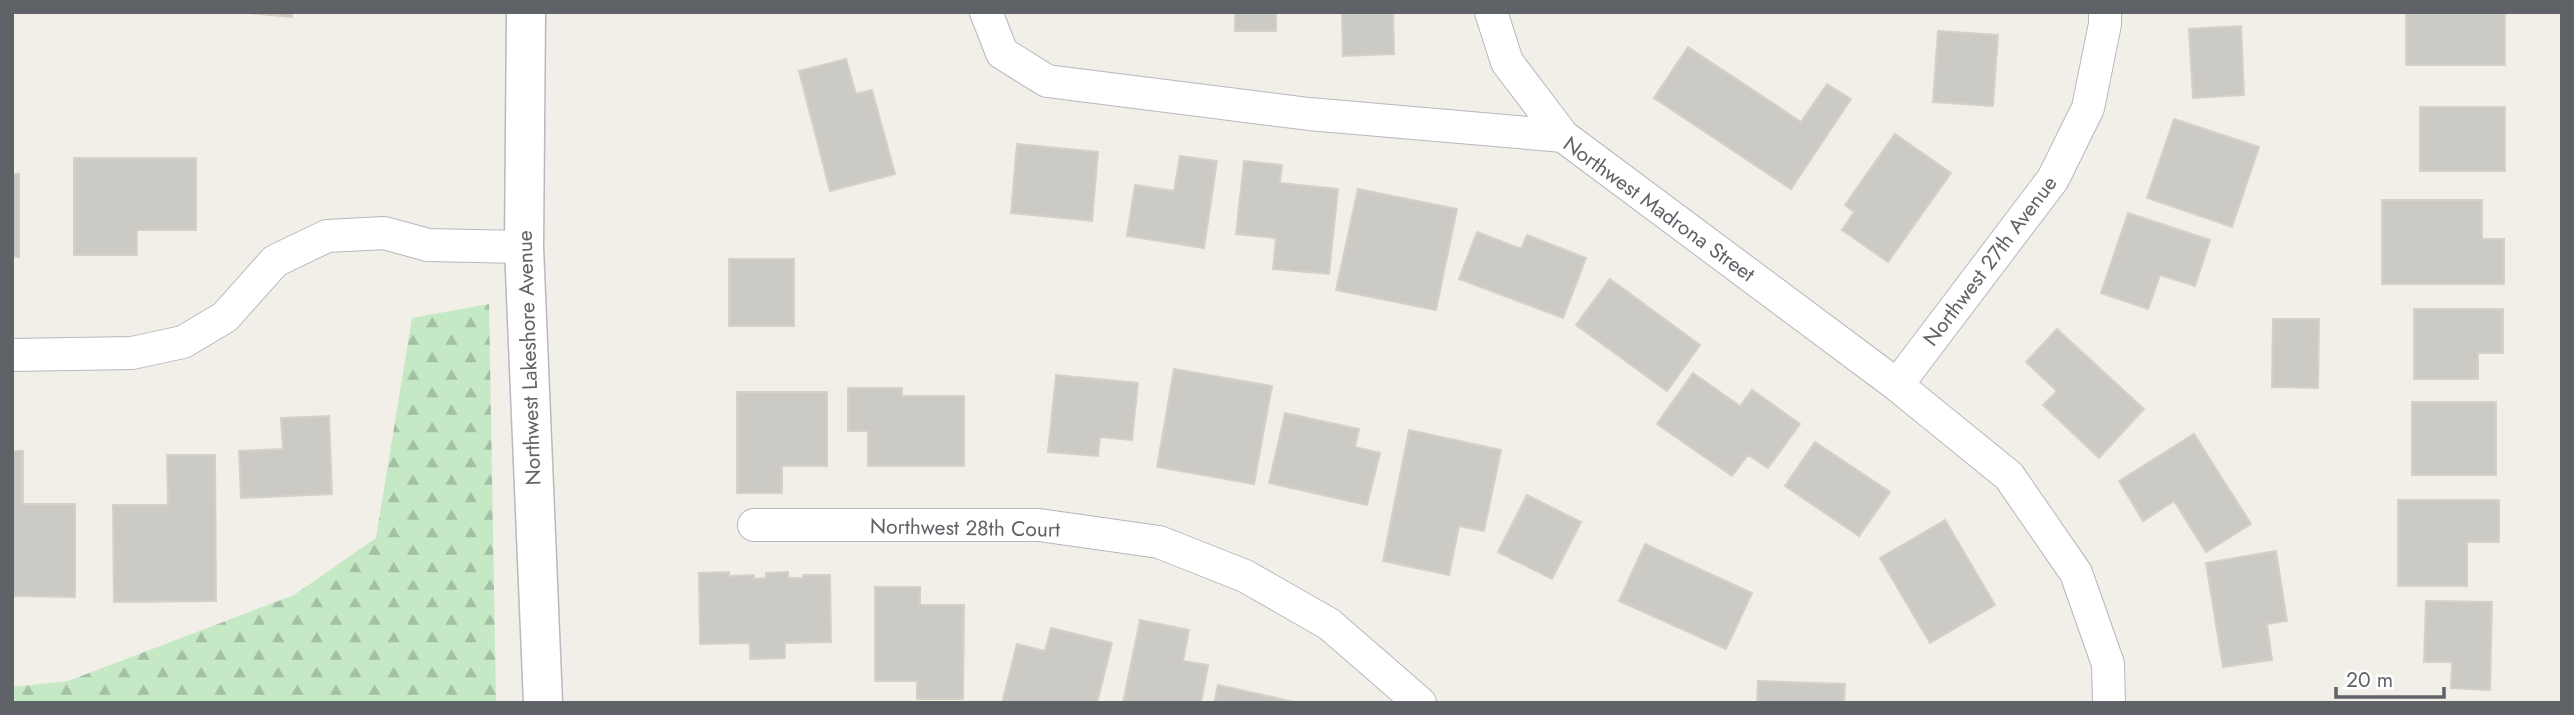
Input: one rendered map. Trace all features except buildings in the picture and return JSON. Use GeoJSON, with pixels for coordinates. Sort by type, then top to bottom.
{"type":"FeatureCollection","features":[{"type":"Feature","properties":{"kind":"main road","name":"Northwest Lakeshore Avenue"},"geometry":{"type":"LineString","coordinates":[[526,12],[524,247],[543,703]]}},
{"type":"Feature","properties":{"kind":"street","name":"Northwest Madrona Street"},"geometry":{"type":"LineString","coordinates":[[986,12],[1002,53],[1047,81],[1309,114],[1563,136],[1897,385],[2008,476],[2076,573],[2108,664],[2109,703]]}},
{"type":"Feature","properties":{"kind":"street"},"geometry":{"type":"LineString","coordinates":[[1491,12],[1507,62],[1563,136]]}},
{"type":"Feature","properties":{"kind":"street","name":"Northwest 27th Avenue"},"geometry":{"type":"LineString","coordinates":[[1897,385],[2053,179],[2088,108],[2105,12]]}},
{"type":"Feature","properties":{"kind":"street"},"geometry":{"type":"LineString","coordinates":[[12,355],[132,353],[183,342],[225,317],[275,261],[327,236],[384,233],[428,246],[524,247]]}},
{"type":"Feature","properties":{"kind":"street","name":"Northwest 28th Court"},"geometry":{"type":"LineString","coordinates":[[754,525],[1039,525],[1159,542],[1245,576],[1329,624],[1420,703]]}},
{"type":"Feature","properties":{"kind":"green space"},"geometry":{"type":"Polygon","coordinates":[[[489,304],[496,703],[12,703],[12,687],[68,681],[294,595],[376,538],[412,318],[489,304]]]}}]}
